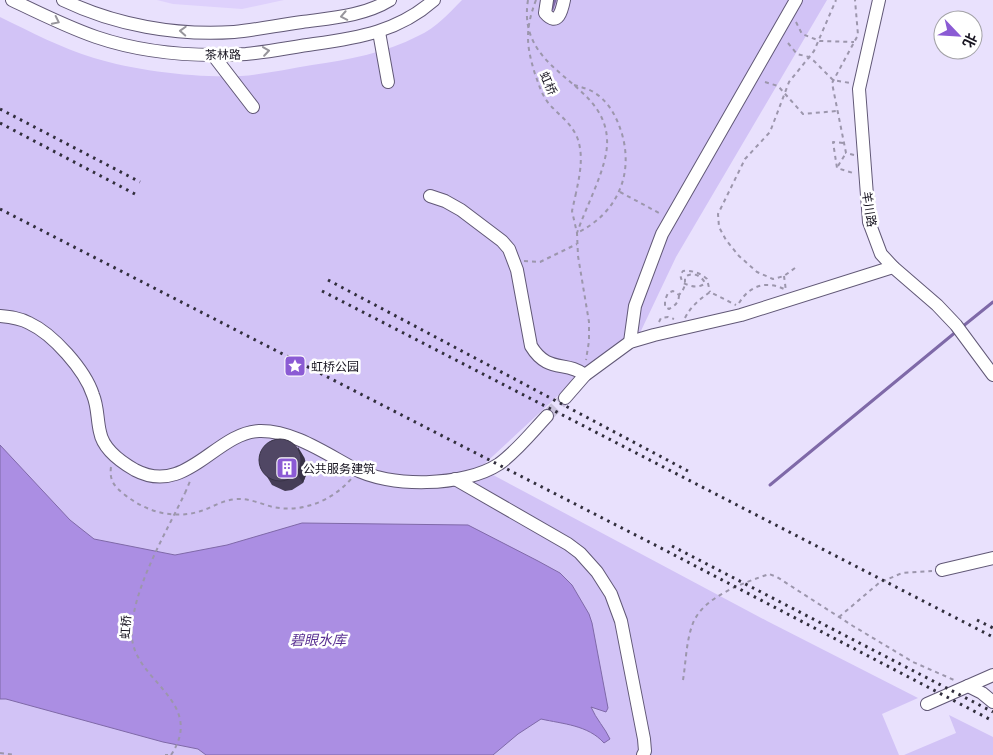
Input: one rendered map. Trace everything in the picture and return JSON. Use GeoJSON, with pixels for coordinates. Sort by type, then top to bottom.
{"type":"FeatureCollection","features":[{"type":"Feature","properties":{"kind":"street","name":"茶林路"},"geometry":{"type":"LineString","coordinates":[[12,0],[65,26],[106,40],[132,47],[170,53],[213,55],[248,54],[353,38],[379,32],[409,18],[434,0]]}},
{"type":"Feature","properties":{"kind":"street","name":"茶林路"},"geometry":{"type":"LineString","coordinates":[[63,0],[77,7],[125,23],[151,28],[196,32],[233,32],[348,16],[390,0]]}},
{"type":"Feature","properties":{"kind":"street"},"geometry":{"type":"LineString","coordinates":[[547,0],[545,13],[550,18],[554,18],[561,14],[564,0]]}},
{"type":"Feature","properties":{"kind":"street"},"geometry":{"type":"LineString","coordinates":[[630,342],[635,306],[653,256],[670,218],[796,0]]}},
{"type":"Feature","properties":{"kind":"street","name":"羊川路"},"geometry":{"type":"LineString","coordinates":[[879,0],[859,85],[869,222],[881,254],[893,267],[938,305],[956,324],[993,375]]}},
{"type":"Feature","properties":{"kind":"street"},"geometry":{"type":"LineString","coordinates":[[379,32],[388,82]]}},
{"type":"Feature","properties":{"kind":"street"},"geometry":{"type":"LineString","coordinates":[[213,55],[253,107]]}},
{"type":"Feature","properties":{"kind":"street"},"geometry":{"type":"LineString","coordinates":[[430,196],[445,201],[502,241],[513,257],[517,270],[532,346],[536,354],[552,365],[578,370],[585,375]]}},
{"type":"Feature","properties":{"kind":"street"},"geometry":{"type":"LineString","coordinates":[[565,398],[585,375],[630,342],[740,315],[786,295],[893,267]]}},
{"type":"Feature","properties":{"kind":"street"},"geometry":{"type":"LineString","coordinates":[[0,316],[28,322],[41,330],[73,362],[87,380],[93,393],[102,442],[134,470],[152,476],[165,476],[179,472],[199,464],[220,448],[246,433],[266,431],[301,442],[357,471],[376,478],[392,481],[426,482],[455,480],[478,474],[500,463],[547,416]]}},
{"type":"Feature","properties":{"kind":"street"},"geometry":{"type":"LineString","coordinates":[[455,480],[568,544],[589,563],[606,586],[621,621],[644,739],[645,751],[643,755]]}},
{"type":"Feature","properties":{"kind":"street"},"geometry":{"type":"LineString","coordinates":[[942,570],[993,558]]}},
{"type":"Feature","properties":{"kind":"street"},"geometry":{"type":"LineString","coordinates":[[927,704],[993,675]]}},
{"type":"Feature","properties":{"kind":"street"},"geometry":{"type":"LineString","coordinates":[[968,686],[982,693],[993,702]]}},
{"type":"Feature","properties":{"kind":"path"},"geometry":{"type":"LineString","coordinates":[[528,0],[526,13],[533,42],[551,66],[593,104],[600,115],[607,139],[603,164],[577,233],[589,322],[585,375]]}},
{"type":"Feature","properties":{"kind":"path","name":"虹桥"},"geometry":{"type":"LineString","coordinates":[[536,0],[527,26],[528,48],[544,97],[567,122],[576,136],[579,145],[581,164],[572,211],[577,233]]}},
{"type":"Feature","properties":{"kind":"path"},"geometry":{"type":"LineString","coordinates":[[796,268],[784,276],[770,278],[752,268],[726,240],[719,227],[718,218],[720,209],[744,158],[770,132],[789,82],[819,41],[836,0]]}},
{"type":"Feature","properties":{"kind":"path"},"geometry":{"type":"LineString","coordinates":[[837,168],[846,153],[832,83],[858,34],[855,0]]}},
{"type":"Feature","properties":{"kind":"path"},"geometry":{"type":"LineString","coordinates":[[787,14],[794,18],[802,34],[819,41],[854,42]]}},
{"type":"Feature","properties":{"kind":"path"},"geometry":{"type":"LineString","coordinates":[[788,43],[797,54],[809,57],[833,80],[859,85]]}},
{"type":"Feature","properties":{"kind":"path"},"geometry":{"type":"LineString","coordinates":[[765,82],[775,84],[803,114],[837,111]]}},
{"type":"Feature","properties":{"kind":"path"},"geometry":{"type":"LineString","coordinates":[[572,84],[597,94],[611,108],[618,122],[626,161],[620,192],[610,207],[600,219],[577,233]]}},
{"type":"Feature","properties":{"kind":"path"},"geometry":{"type":"LineString","coordinates":[[837,168],[833,142],[844,143]]}},
{"type":"Feature","properties":{"kind":"path"},"geometry":{"type":"LineString","coordinates":[[846,153],[864,157]]}},
{"type":"Feature","properties":{"kind":"path"},"geometry":{"type":"LineString","coordinates":[[837,168],[865,177]]}},
{"type":"Feature","properties":{"kind":"path"},"geometry":{"type":"LineString","coordinates":[[620,192],[670,218]]}},
{"type":"Feature","properties":{"kind":"path"},"geometry":{"type":"LineString","coordinates":[[513,257],[526,262],[540,262],[577,244]]}},
{"type":"Feature","properties":{"kind":"path"},"geometry":{"type":"LineString","coordinates":[[679,295],[673,292],[668,293],[665,307],[669,309],[678,302],[679,295],[685,288],[686,284],[685,277],[692,274],[699,276],[705,283],[701,287],[686,284],[683,283],[680,278],[683,271],[705,276],[709,282],[710,292]]}},
{"type":"Feature","properties":{"kind":"path"},"geometry":{"type":"LineString","coordinates":[[784,276],[786,295]]}},
{"type":"Feature","properties":{"kind":"path"},"geometry":{"type":"LineString","coordinates":[[710,292],[738,306],[745,295],[758,286],[774,285],[786,295]]}},
{"type":"Feature","properties":{"kind":"path"},"geometry":{"type":"LineString","coordinates":[[684,328],[683,322],[690,308],[710,292]]}},
{"type":"Feature","properties":{"kind":"path"},"geometry":{"type":"LineString","coordinates":[[116,456],[110,473],[112,483],[117,489],[148,509],[170,515],[199,512],[220,503],[238,499],[286,508],[310,506],[334,495],[357,471]]}},
{"type":"Feature","properties":{"kind":"path","name":"虹桥"},"geometry":{"type":"LineString","coordinates":[[168,755],[178,740],[180,729],[176,706],[142,666],[132,639],[132,627],[140,591],[185,493]]}},
{"type":"Feature","properties":{"kind":"path"},"geometry":{"type":"LineString","coordinates":[[839,617],[879,584],[902,573],[942,570]]}},
{"type":"Feature","properties":{"kind":"path"},"geometry":{"type":"LineString","coordinates":[[683,680],[689,637],[694,621],[709,603],[724,592],[769,574],[777,577],[913,662],[968,686]]}},
{"type":"Feature","properties":{"kind":"path"},"geometry":{"type":"LineString","coordinates":[[0,753],[15,755]]}},
{"type":"Feature","properties":{"kind":"shaded area"},"geometry":{"type":"Polygon","coordinates":[[[157,0],[284,0],[242,9],[173,4],[157,0]]]}},
{"type":"Feature","properties":{"kind":"shaded area","name":"虹桥公园"},"geometry":{"type":"Polygon","coordinates":[[[462,0],[827,0],[676,257],[639,335],[621,341],[604,353],[480,468],[767,621],[918,698],[882,714],[899,755],[0,755],[0,17],[70,49],[111,63],[166,73],[241,76],[339,61],[393,47],[430,29],[462,0]]]}},
{"type":"Feature","properties":{"kind":"shaded area"},"geometry":{"type":"Polygon","coordinates":[[[949,715],[993,737],[993,755],[904,755],[956,733],[949,715]]]}},
{"type":"Feature","properties":{"kind":"water","name":"碧眼水库"},"geometry":{"type":"Polygon","coordinates":[[[0,445],[70,520],[94,539],[175,555],[227,545],[302,523],[468,525],[560,573],[572,585],[589,614],[592,623],[608,708],[606,712],[591,707],[610,739],[604,743],[598,737],[583,729],[541,719],[518,734],[493,755],[206,755],[198,749],[163,742],[6,699],[0,699],[0,445]]]}},
{"type":"Feature","properties":{"kind":"building","name":"公共服务建筑"},"geometry":{"type":"Polygon","coordinates":[[[280,439],[295,445],[301,460],[295,475],[280,481],[265,475],[259,460],[265,445],[280,439]]]}},
{"type":"Feature","properties":{"kind":"waterway"},"geometry":{"type":"LineString","coordinates":[[552,9],[555,0]]}},
{"type":"Feature","properties":{"kind":"waterway"},"geometry":{"type":"LineString","coordinates":[[962,327],[993,302]]}},
{"type":"Feature","properties":{"kind":"waterway"},"geometry":{"type":"LineString","coordinates":[[770,485],[957,331]]}},
{"type":"Feature","properties":{"kind":"tunnel"},"geometry":{"type":"LineString","coordinates":[[547,416],[565,398]]}},
{"type":"Feature","properties":{"kind":"railway"},"geometry":{"type":"LineString","coordinates":[[0,109],[140,182]]}},
{"type":"Feature","properties":{"kind":"railway"},"geometry":{"type":"LineString","coordinates":[[0,123],[135,194]]}},
{"type":"Feature","properties":{"kind":"railway"},"geometry":{"type":"LineString","coordinates":[[0,209],[657,546],[993,721]]}},
{"type":"Feature","properties":{"kind":"railway"},"geometry":{"type":"LineString","coordinates":[[328,280],[688,471]]}},
{"type":"Feature","properties":{"kind":"railway"},"geometry":{"type":"LineString","coordinates":[[322,291],[993,637]]}},
{"type":"Feature","properties":{"kind":"railway"},"geometry":{"type":"LineString","coordinates":[[672,546],[993,712]]}},
{"type":"Feature","properties":{"kind":"railway"},"geometry":{"type":"LineString","coordinates":[[977,620],[993,628]]}},
{"type":"Feature","properties":{"kind":"place","name":"虹桥公园"},"geometry":{"type":"Point","coordinates":[295,366]}},
{"type":"Feature","properties":{"kind":"place","name":"公共服务建筑"},"geometry":{"type":"Point","coordinates":[287,468]}}]}
